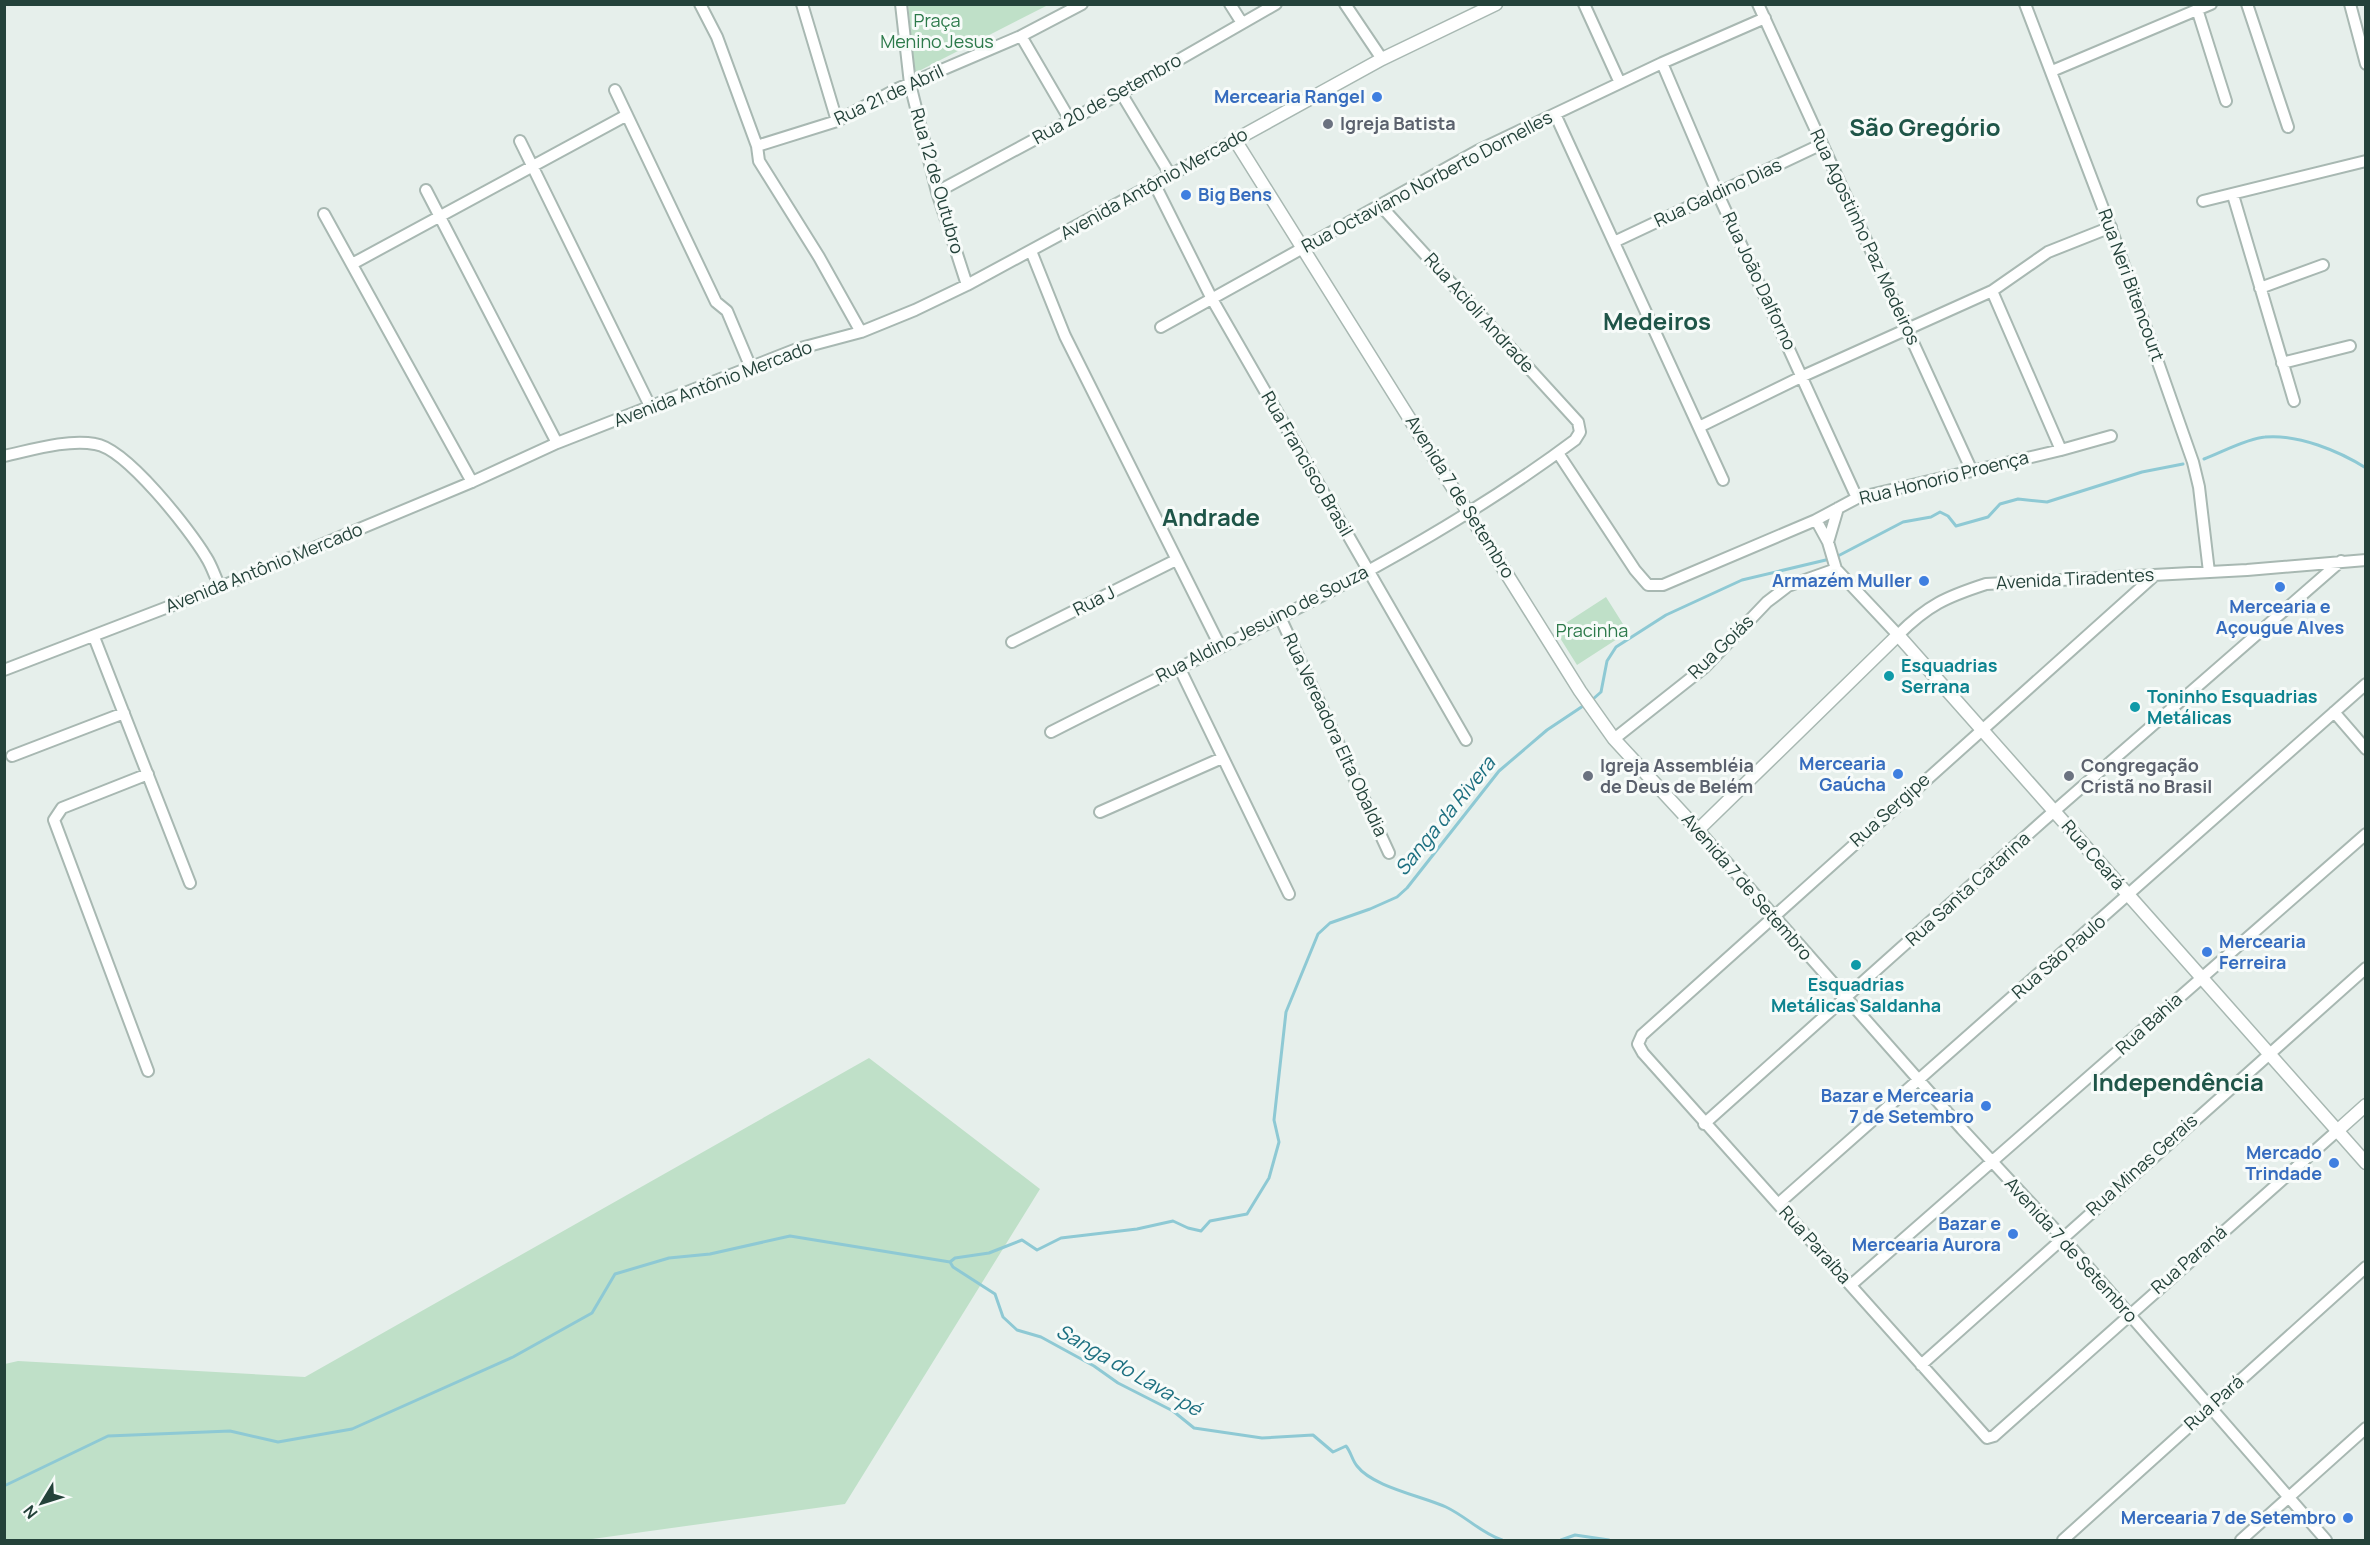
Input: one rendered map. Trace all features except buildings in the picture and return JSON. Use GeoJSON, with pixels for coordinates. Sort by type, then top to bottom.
{"type":"FeatureCollection","features":[{"type":"Feature","properties":{"kind":"street"},"geometry":{"type":"LineString","coordinates":[[700,4],[717,38],[757,146],[759,161],[769,181],[796,219],[861,332]]}},
{"type":"Feature","properties":{"kind":"street"},"geometry":{"type":"LineString","coordinates":[[802,4],[837,121]]}},
{"type":"Feature","properties":{"kind":"street","name":"Rua 12 de Outubro"},"geometry":{"type":"LineString","coordinates":[[900,4],[910,84],[937,192],[967,285]]}},
{"type":"Feature","properties":{"kind":"street","name":"Rua 21 de Abril"},"geometry":{"type":"LineString","coordinates":[[757,146],[837,121],[910,84],[1021,36],[1082,4]]}},
{"type":"Feature","properties":{"kind":"street"},"geometry":{"type":"LineString","coordinates":[[1230,4],[1242,23]]}},
{"type":"Feature","properties":{"kind":"street","name":"Rua 20 de Setembro"},"geometry":{"type":"LineString","coordinates":[[937,192],[1121,93],[1276,4]]}},
{"type":"Feature","properties":{"kind":"street"},"geometry":{"type":"LineString","coordinates":[[1345,4],[1382,59]]}},
{"type":"Feature","properties":{"kind":"street","name":"Avenida Antônio Mercado"},"geometry":{"type":"LineString","coordinates":[[4,670],[220,587],[557,444],[796,349],[861,332],[967,285],[1172,176],[1382,59],[1496,4]]}},
{"type":"Feature","properties":{"kind":"street"},"geometry":{"type":"LineString","coordinates":[[1584,4],[1620,83]]}},
{"type":"Feature","properties":{"kind":"street","name":"Rua Agostinho Paz Medeiros"},"geometry":{"type":"LineString","coordinates":[[1758,4],[1971,470]]}},
{"type":"Feature","properties":{"kind":"street","name":"Rua Neri Bitencourt"},"geometry":{"type":"LineString","coordinates":[[2025,4],[2111,227],[2193,462],[2199,487],[2209,572]]}},
{"type":"Feature","properties":{"kind":"street"},"geometry":{"type":"LineString","coordinates":[[2052,71],[2211,4]]}},
{"type":"Feature","properties":{"kind":"street"},"geometry":{"type":"LineString","coordinates":[[2247,4],[2288,127]]}},
{"type":"Feature","properties":{"kind":"street"},"geometry":{"type":"LineString","coordinates":[[2350,4],[2366,64]]}},
{"type":"Feature","properties":{"kind":"street"},"geometry":{"type":"LineString","coordinates":[[2197,9],[2226,101]]}},
{"type":"Feature","properties":{"kind":"street","name":"Rua Octaviano Norberto Dornelles"},"geometry":{"type":"LineString","coordinates":[[1161,327],[1477,151],[1662,63],[1765,18]]}},
{"type":"Feature","properties":{"kind":"street"},"geometry":{"type":"LineString","coordinates":[[1021,36],[1070,120]]}},
{"type":"Feature","properties":{"kind":"street","name":"Rua João Dalforno"},"geometry":{"type":"LineString","coordinates":[[1662,63],[1857,498]]}},
{"type":"Feature","properties":{"kind":"street"},"geometry":{"type":"LineString","coordinates":[[615,90],[716,302],[727,311],[751,368]]}},
{"type":"Feature","properties":{"kind":"street"},"geometry":{"type":"LineString","coordinates":[[1121,93],[1172,176]]}},
{"type":"Feature","properties":{"kind":"street"},"geometry":{"type":"LineString","coordinates":[[1555,114],[1724,480]]}},
{"type":"Feature","properties":{"kind":"street"},"geometry":{"type":"LineString","coordinates":[[352,264],[627,115]]}},
{"type":"Feature","properties":{"kind":"street","name":"Avenida 7 de Setembro"},"geometry":{"type":"LineString","coordinates":[[1235,140],[1471,513],[1580,691],[1614,740],[1698,830],[1846,999],[2062,1237],[2326,1540]]}},
{"type":"Feature","properties":{"kind":"street"},"geometry":{"type":"LineString","coordinates":[[520,141],[651,408]]}},
{"type":"Feature","properties":{"kind":"street","name":"Rua Galdino Dias"},"geometry":{"type":"LineString","coordinates":[[1614,242],[1822,144]]}},
{"type":"Feature","properties":{"kind":"street"},"geometry":{"type":"LineString","coordinates":[[2203,201],[2366,161]]}},
{"type":"Feature","properties":{"kind":"street","name":"Rua Francisco Brasil"},"geometry":{"type":"LineString","coordinates":[[1155,185],[1212,299],[1466,740]]}},
{"type":"Feature","properties":{"kind":"street"},"geometry":{"type":"LineString","coordinates":[[426,190],[557,444]]}},
{"type":"Feature","properties":{"kind":"street"},"geometry":{"type":"LineString","coordinates":[[2233,195],[2294,401]]}},
{"type":"Feature","properties":{"kind":"street","name":"Rua Acioli Andrade"},"geometry":{"type":"LineString","coordinates":[[1380,205],[1578,422]]}},
{"type":"Feature","properties":{"kind":"street"},"geometry":{"type":"LineString","coordinates":[[324,214],[472,482]]}},
{"type":"Feature","properties":{"kind":"street"},"geometry":{"type":"LineString","coordinates":[[1699,427],[1803,376],[1992,291],[2048,252],[2111,227]]}},
{"type":"Feature","properties":{"kind":"street"},"geometry":{"type":"LineString","coordinates":[[1031,251],[1065,336],[1220,646]]}},
{"type":"Feature","properties":{"kind":"street"},"geometry":{"type":"LineString","coordinates":[[2260,288],[2323,265]]}},
{"type":"Feature","properties":{"kind":"street"},"geometry":{"type":"LineString","coordinates":[[1992,291],[2061,450]]}},
{"type":"Feature","properties":{"kind":"street"},"geometry":{"type":"LineString","coordinates":[[2282,363],[2350,346]]}},
{"type":"Feature","properties":{"kind":"street","name":"Rua Aldino Jesuino de Souza"},"geometry":{"type":"LineString","coordinates":[[1051,732],[1280,617],[1471,513],[1575,440],[1580,432],[1578,422]]}},
{"type":"Feature","properties":{"kind":"street","name":"Rua Honorio Proença"},"geometry":{"type":"LineString","coordinates":[[1558,453],[1635,570],[1648,585],[1663,585],[1816,520],[1857,498],[2061,450],[2110,436]]}},
{"type":"Feature","properties":{"kind":"street"},"geometry":{"type":"LineString","coordinates":[[4,456],[84,442],[98,444],[112,451],[123,459],[174,513],[207,558],[220,587]]}},
{"type":"Feature","properties":{"kind":"street"},"geometry":{"type":"LineString","coordinates":[[1828,543],[1838,508]]}},
{"type":"Feature","properties":{"kind":"street","name":"Rua Ceará"},"geometry":{"type":"LineString","coordinates":[[1816,520],[1828,543],[1835,565],[2366,1163]]}},
{"type":"Feature","properties":{"kind":"street","name":"Rua J"},"geometry":{"type":"LineString","coordinates":[[1012,642],[1176,560]]}},
{"type":"Feature","properties":{"kind":"street","name":"Avenida Tiradentes"},"geometry":{"type":"LineString","coordinates":[[1698,830],[1922,612],[1951,595],[1986,584],[2209,572],[2366,560]]}},
{"type":"Feature","properties":{"kind":"street","name":"Rua Santa Catarina"},"geometry":{"type":"LineString","coordinates":[[1704,1124],[2055,811],[2341,561]]}},
{"type":"Feature","properties":{"kind":"street","name":"Rua Goiás"},"geometry":{"type":"LineString","coordinates":[[1614,740],[1704,667],[1767,602],[1788,586],[1835,565]]}},
{"type":"Feature","properties":{"kind":"street","name":"Rua Sergipe"},"geometry":{"type":"LineString","coordinates":[[1642,1053],[1638,1044],[1642,1035],[1772,916],[2155,575]]}},
{"type":"Feature","properties":{"kind":"street","name":"Rua Vereadora Elta Obaldia"},"geometry":{"type":"LineString","coordinates":[[1280,617],[1389,853]]}},
{"type":"Feature","properties":{"kind":"street"},"geometry":{"type":"LineString","coordinates":[[94,637],[190,883]]}},
{"type":"Feature","properties":{"kind":"street"},"geometry":{"type":"LineString","coordinates":[[1179,667],[1221,758],[1289,894]]}},
{"type":"Feature","properties":{"kind":"street","name":"Rua São Paulo"},"geometry":{"type":"LineString","coordinates":[[1778,1204],[2366,684]]}},
{"type":"Feature","properties":{"kind":"street"},"geometry":{"type":"LineString","coordinates":[[2334,712],[2366,749]]}},
{"type":"Feature","properties":{"kind":"street"},"geometry":{"type":"LineString","coordinates":[[12,756],[124,713]]}},
{"type":"Feature","properties":{"kind":"street"},"geometry":{"type":"LineString","coordinates":[[1100,812],[1221,758]]}},
{"type":"Feature","properties":{"kind":"street"},"geometry":{"type":"LineString","coordinates":[[148,774],[62,808],[54,820],[148,1071]]}},
{"type":"Feature","properties":{"kind":"street","name":"Rua Bahia"},"geometry":{"type":"LineString","coordinates":[[1851,1285],[2366,834]]}},
{"type":"Feature","properties":{"kind":"street","name":"Rua Minas Gerais"},"geometry":{"type":"LineString","coordinates":[[1921,1365],[2366,968]]}},
{"type":"Feature","properties":{"kind":"street","name":"Rua Paraíba"},"geometry":{"type":"LineString","coordinates":[[1642,1053],[1987,1438]]}},
{"type":"Feature","properties":{"kind":"street","name":"Rua Paraná"},"geometry":{"type":"LineString","coordinates":[[1987,1438],[1994,1436],[2128,1314],[2366,1105]]}},
{"type":"Feature","properties":{"kind":"street","name":"Rua Pará"},"geometry":{"type":"LineString","coordinates":[[2063,1540],[2366,1267]]}},
{"type":"Feature","properties":{"kind":"street"},"geometry":{"type":"LineString","coordinates":[[2241,1540],[2366,1428]]}},
{"type":"Feature","properties":{"kind":"green space","name":"Praça Menino Jesus"},"geometry":{"type":"Polygon","coordinates":[[[908,4],[1048,4],[1048,5],[915,73],[908,4]]]}},
{"type":"Feature","properties":{"kind":"green space","name":"Pracinha"},"geometry":{"type":"Polygon","coordinates":[[[1606,597],[1628,632],[1577,665],[1555,630],[1606,597]]]}},
{"type":"Feature","properties":{"kind":"green space"},"geometry":{"type":"Polygon","coordinates":[[[869,1058],[1040,1189],[845,1504],[585,1540],[5,1540],[5,1364],[18,1361],[305,1377],[869,1058]]]}},
{"type":"Feature","properties":{"kind":"waterway","name":"Sanga da Rivera"},"geometry":{"type":"LineString","coordinates":[[2204,459],[2251,440],[2278,437],[2318,445],[2366,468]]}},
{"type":"Feature","properties":{"kind":"waterway","name":"Sanga da Rivera"},"geometry":{"type":"LineString","coordinates":[[1836,557],[1903,522],[1931,517],[1940,512],[1948,516],[1956,526],[1988,517],[2000,504],[2018,499],[2047,502],[2142,472],[2183,464]]}},
{"type":"Feature","properties":{"kind":"waterway","name":"Sanga da Rivera"},"geometry":{"type":"LineString","coordinates":[[1592,700],[1601,692],[1607,661],[1616,647],[1666,615],[1742,580],[1830,559]]}},
{"type":"Feature","properties":{"kind":"waterway","name":"Sanga da Rivera"},"geometry":{"type":"LineString","coordinates":[[950,1262],[955,1258],[989,1253],[1022,1240],[1037,1250],[1061,1238],[1137,1229],[1173,1221],[1201,1231],[1210,1221],[1247,1214],[1269,1178],[1279,1142],[1274,1120],[1286,1012],[1318,934],[1330,923],[1397,897],[1407,888],[1499,771],[1547,730],[1586,704]]}},
{"type":"Feature","properties":{"kind":"waterway"},"geometry":{"type":"LineString","coordinates":[[4,1486],[108,1436],[230,1431],[278,1442],[352,1429],[513,1357],[592,1313],[615,1274],[669,1258],[710,1254],[790,1236],[950,1262]]}},
{"type":"Feature","properties":{"kind":"waterway","name":"Sanga do Lava-pé"},"geometry":{"type":"LineString","coordinates":[[950,1262],[953,1267],[995,1294],[1003,1317],[1017,1330],[1041,1337],[1094,1366],[1118,1383],[1173,1411],[1194,1428],[1262,1438],[1313,1435],[1333,1452],[1346,1446],[1357,1466],[1374,1480],[1446,1507],[1502,1540]]}},
{"type":"Feature","properties":{"kind":"waterway","name":"Sanga do Lava-pé"},"geometry":{"type":"LineString","coordinates":[[1561,1540],[1575,1535],[1609,1540]]}},
{"type":"Feature","properties":{"kind":"place","name":"Mercearia Rangel"},"geometry":{"type":"Point","coordinates":[1377,97]}},
{"type":"Feature","properties":{"kind":"place","name":"Igreja Batista"},"geometry":{"type":"Point","coordinates":[1328,124]}},
{"type":"Feature","properties":{"kind":"place","name":"Big Bens"},"geometry":{"type":"Point","coordinates":[1186,195]}},
{"type":"Feature","properties":{"kind":"place","name":"Armazém Muller"},"geometry":{"type":"Point","coordinates":[1924,581]}},
{"type":"Feature","properties":{"kind":"place","name":"Mercearia e Açougue Alves"},"geometry":{"type":"Point","coordinates":[2280,587]}},
{"type":"Feature","properties":{"kind":"place","name":"Esquadrias Serrana"},"geometry":{"type":"Point","coordinates":[1889,676]}},
{"type":"Feature","properties":{"kind":"place","name":"Toninho Esquadrias Metálicas"},"geometry":{"type":"Point","coordinates":[2135,707]}},
{"type":"Feature","properties":{"kind":"place","name":"Mercearia Gaúcha"},"geometry":{"type":"Point","coordinates":[1898,774]}},
{"type":"Feature","properties":{"kind":"place","name":"Igreja Assembléia de Deus de Belém"},"geometry":{"type":"Point","coordinates":[1588,776]}},
{"type":"Feature","properties":{"kind":"place","name":"Congregação Cristã no Brasil"},"geometry":{"type":"Point","coordinates":[2069,776]}},
{"type":"Feature","properties":{"kind":"place","name":"Mercearia Ferreira"},"geometry":{"type":"Point","coordinates":[2207,952]}},
{"type":"Feature","properties":{"kind":"place","name":"Esquadrias Metálicas Saldanha"},"geometry":{"type":"Point","coordinates":[1856,965]}},
{"type":"Feature","properties":{"kind":"place","name":"Bazar e Mercearia 7 de Setembro"},"geometry":{"type":"Point","coordinates":[1986,1106]}},
{"type":"Feature","properties":{"kind":"place","name":"Mercado Trindade"},"geometry":{"type":"Point","coordinates":[2334,1163]}},
{"type":"Feature","properties":{"kind":"place","name":"Bazar e Mercearia Aurora"},"geometry":{"type":"Point","coordinates":[2013,1234]}},
{"type":"Feature","properties":{"kind":"place","name":"Mercearia 7 de Setembro"},"geometry":{"type":"Point","coordinates":[2348,1518]}},
{"type":"Feature","properties":{"kind":"district","name":"São Gregório"},"geometry":{"type":"Point","coordinates":[1925,128]}},
{"type":"Feature","properties":{"kind":"district","name":"Medeiros"},"geometry":{"type":"Point","coordinates":[1657,322]}},
{"type":"Feature","properties":{"kind":"district","name":"Andrade"},"geometry":{"type":"Point","coordinates":[1211,518]}},
{"type":"Feature","properties":{"kind":"district","name":"Independência"},"geometry":{"type":"Point","coordinates":[2178,1083]}}]}
